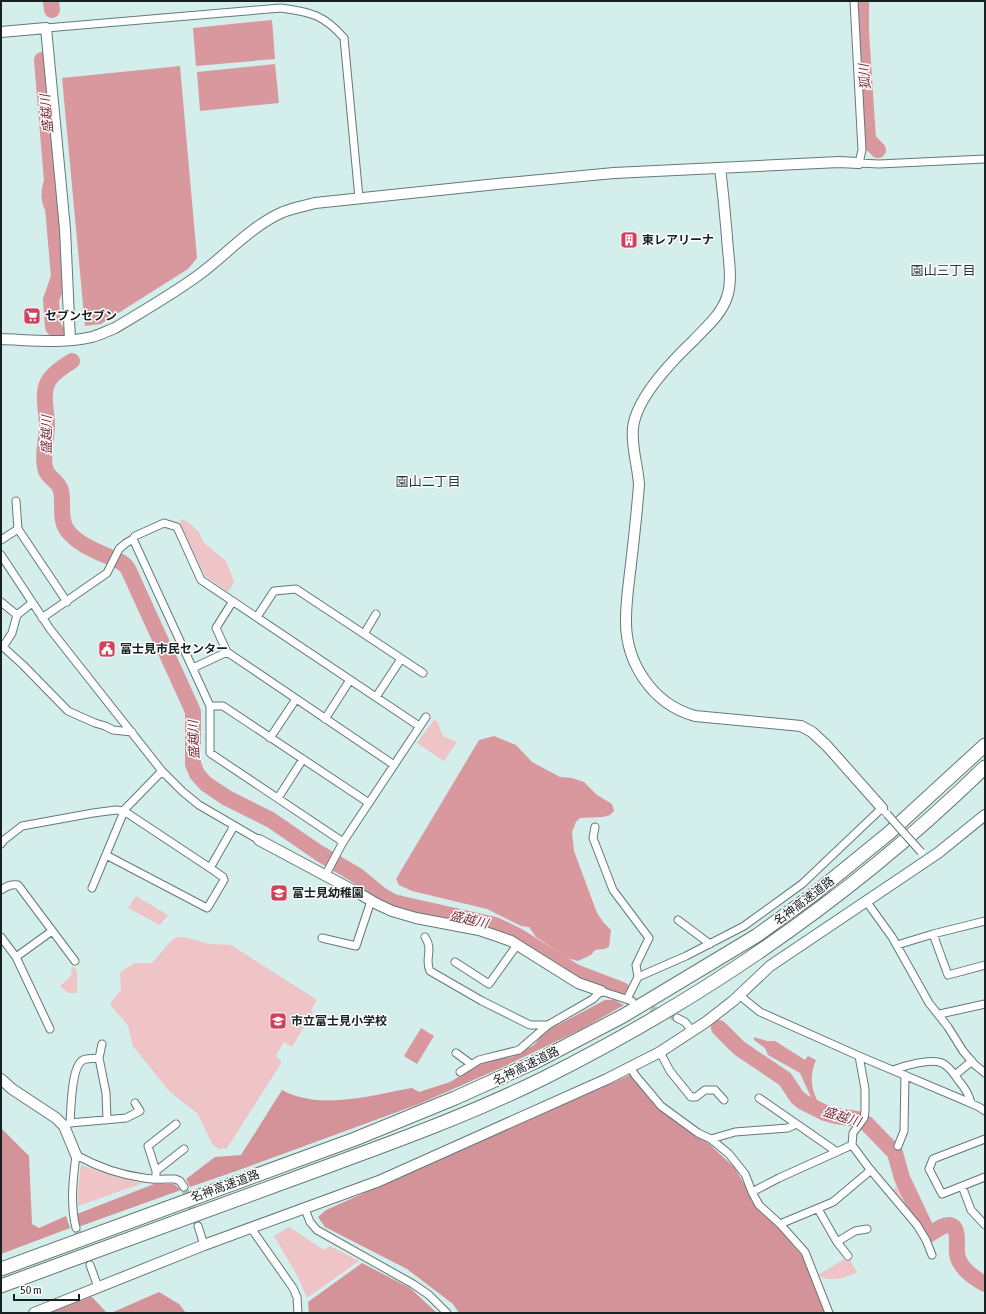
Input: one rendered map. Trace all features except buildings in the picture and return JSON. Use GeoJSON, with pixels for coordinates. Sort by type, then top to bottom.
{"type":"FeatureCollection","features":[{"type":"Feature","properties":{"kind":"highway","name":"名神高速道路"},"geometry":{"type":"LineString","coordinates":[[1,1269],[347,1141],[455,1098],[535,1062],[623,1016],[756,936],[814,894],[889,833],[985,745]]}},
{"type":"Feature","properties":{"kind":"highway","name":"名神高速道路"},"geometry":{"type":"LineString","coordinates":[[1,1286],[360,1155],[462,1115],[542,1079],[630,1033],[716,981],[766,948],[823,907],[900,846],[985,767]]}},
{"type":"Feature","properties":{"kind":"street"},"geometry":{"type":"LineString","coordinates":[[854,1],[862,150],[859,163]]}},
{"type":"Feature","properties":{"kind":"street"},"geometry":{"type":"LineString","coordinates":[[1,32],[281,8],[310,13],[324,19],[336,28],[344,38],[359,198]]}},
{"type":"Feature","properties":{"kind":"street"},"geometry":{"type":"LineString","coordinates":[[46,28],[66,242],[70,340]]}},
{"type":"Feature","properties":{"kind":"street"},"geometry":{"type":"LineString","coordinates":[[1,339],[44,341],[70,340],[93,337],[115,328],[187,284],[254,230],[283,212],[315,203],[614,173],[840,162],[880,164],[985,159]]}},
{"type":"Feature","properties":{"kind":"street"},"geometry":{"type":"LineString","coordinates":[[720,168],[730,276],[727,297],[716,318],[675,358],[657,381],[638,411],[633,428],[632,442],[638,471],[639,485],[626,620],[629,645],[635,663],[644,680],[664,701],[685,713],[695,716],[790,724],[806,729],[818,737],[929,860]]}},
{"type":"Feature","properties":{"kind":"street"},"geometry":{"type":"LineString","coordinates":[[16,501],[18,529],[67,602]]}},
{"type":"Feature","properties":{"kind":"street"},"geometry":{"type":"LineString","coordinates":[[42,618],[108,573],[119,549],[126,543],[135,536],[164,523],[177,527],[201,580],[420,726]]}},
{"type":"Feature","properties":{"kind":"street"},"geometry":{"type":"LineString","coordinates":[[1,540],[18,529]]}},
{"type":"Feature","properties":{"kind":"street"},"geometry":{"type":"LineString","coordinates":[[133,539],[210,706],[210,753],[343,842]]}},
{"type":"Feature","properties":{"kind":"street"},"geometry":{"type":"LineString","coordinates":[[1,555],[42,618],[162,770],[183,792],[199,805],[259,840],[328,871],[371,901],[403,915],[478,930],[497,936],[517,945],[578,983],[629,1000],[638,976],[636,965],[649,938],[613,890],[594,838],[594,827]]}},
{"type":"Feature","properties":{"kind":"street"},"geometry":{"type":"LineString","coordinates":[[257,617],[274,591],[296,590],[423,673]]}},
{"type":"Feature","properties":{"kind":"street"},"geometry":{"type":"LineString","coordinates":[[232,601],[216,628],[227,652],[394,765]]}},
{"type":"Feature","properties":{"kind":"street"},"geometry":{"type":"LineString","coordinates":[[1,602],[17,615]]}},
{"type":"Feature","properties":{"kind":"street"},"geometry":{"type":"LineString","coordinates":[[32,603],[17,615],[12,634],[2,646],[68,711],[113,730],[132,732]]}},
{"type":"Feature","properties":{"kind":"street"},"geometry":{"type":"LineString","coordinates":[[364,634],[376,614]]}},
{"type":"Feature","properties":{"kind":"street"},"geometry":{"type":"LineString","coordinates":[[193,668],[227,652]]}},
{"type":"Feature","properties":{"kind":"street"},"geometry":{"type":"LineString","coordinates":[[376,697],[401,658]]}},
{"type":"Feature","properties":{"kind":"street"},"geometry":{"type":"LineString","coordinates":[[325,719],[350,680]]}},
{"type":"Feature","properties":{"kind":"street"},"geometry":{"type":"LineString","coordinates":[[270,738],[296,699]]}},
{"type":"Feature","properties":{"kind":"street"},"geometry":{"type":"LineString","coordinates":[[210,706],[223,706],[369,803]]}},
{"type":"Feature","properties":{"kind":"street"},"geometry":{"type":"LineString","coordinates":[[328,871],[343,842],[426,717]]}},
{"type":"Feature","properties":{"kind":"street"},"geometry":{"type":"LineString","coordinates":[[278,798],[303,760]]}},
{"type":"Feature","properties":{"kind":"street"},"geometry":{"type":"LineString","coordinates":[[92,888],[124,811],[162,770]]}},
{"type":"Feature","properties":{"kind":"street"},"geometry":{"type":"LineString","coordinates":[[1,844],[22,826],[93,813],[116,810],[124,811],[210,868],[224,880],[207,908],[106,855]]}},
{"type":"Feature","properties":{"kind":"street"},"geometry":{"type":"LineString","coordinates":[[638,976],[710,944],[744,926],[802,884],[885,811]]}},
{"type":"Feature","properties":{"kind":"street"},"geometry":{"type":"LineString","coordinates":[[34,1313],[204,1245],[379,1181],[660,1052],[706,1022],[739,995],[770,966],[929,860],[985,815]]}},
{"type":"Feature","properties":{"kind":"street"},"geometry":{"type":"LineString","coordinates":[[210,868],[234,826]]}},
{"type":"Feature","properties":{"kind":"street"},"geometry":{"type":"LineString","coordinates":[[1,890],[7,886],[14,884],[18,885],[74,961]]}},
{"type":"Feature","properties":{"kind":"street"},"geometry":{"type":"LineString","coordinates":[[322,938],[356,946],[371,901]]}},
{"type":"Feature","properties":{"kind":"street"},"geometry":{"type":"LineString","coordinates":[[866,901],[897,945],[930,1003],[940,1014],[963,1052],[985,1073]]}},
{"type":"Feature","properties":{"kind":"street"},"geometry":{"type":"LineString","coordinates":[[678,920],[710,944]]}},
{"type":"Feature","properties":{"kind":"street"},"geometry":{"type":"LineString","coordinates":[[897,945],[985,921]]}},
{"type":"Feature","properties":{"kind":"street"},"geometry":{"type":"LineString","coordinates":[[16,957],[52,931]]}},
{"type":"Feature","properties":{"kind":"street"},"geometry":{"type":"LineString","coordinates":[[933,934],[948,975],[985,965]]}},
{"type":"Feature","properties":{"kind":"street"},"geometry":{"type":"LineString","coordinates":[[1,937],[16,957],[50,1029]]}},
{"type":"Feature","properties":{"kind":"street"},"geometry":{"type":"LineString","coordinates":[[425,937],[430,949],[428,967],[430,971],[482,1001],[530,1025],[548,1025]]}},
{"type":"Feature","properties":{"kind":"street"},"geometry":{"type":"LineString","coordinates":[[455,962],[489,984],[517,945]]}},
{"type":"Feature","properties":{"kind":"street"},"geometry":{"type":"LineString","coordinates":[[462,976],[466,969]]}},
{"type":"Feature","properties":{"kind":"street"},"geometry":{"type":"LineString","coordinates":[[460,1072],[479,1060],[519,1050],[548,1025],[593,999],[601,991]]}},
{"type":"Feature","properties":{"kind":"street"},"geometry":{"type":"LineString","coordinates":[[739,995],[760,1012],[971,1103],[985,1111]]}},
{"type":"Feature","properties":{"kind":"street"},"geometry":{"type":"LineString","coordinates":[[940,1014],[985,1004]]}},
{"type":"Feature","properties":{"kind":"street"},"geometry":{"type":"LineString","coordinates":[[677,1018],[685,1022],[692,1032]]}},
{"type":"Feature","properties":{"kind":"street"},"geometry":{"type":"LineString","coordinates":[[102,1044],[99,1058],[106,1093],[107,1120]]}},
{"type":"Feature","properties":{"kind":"street"},"geometry":{"type":"LineString","coordinates":[[660,1052],[670,1071],[691,1097],[696,1097],[705,1090],[714,1090],[724,1100]]}},
{"type":"Feature","properties":{"kind":"street"},"geometry":{"type":"LineString","coordinates":[[456,1053],[471,1064]]}},
{"type":"Feature","properties":{"kind":"street"},"geometry":{"type":"LineString","coordinates":[[859,1056],[865,1089],[865,1111],[862,1121],[853,1133],[852,1145],[917,1225],[926,1240],[932,1255]]}},
{"type":"Feature","properties":{"kind":"street"},"geometry":{"type":"LineString","coordinates":[[76,1228],[73,1210],[73,1193],[76,1155],[67,1125],[74,1079],[78,1065],[83,1060],[99,1058]]}},
{"type":"Feature","properties":{"kind":"street"},"geometry":{"type":"LineString","coordinates":[[956,1075],[972,1061]]}},
{"type":"Feature","properties":{"kind":"street"},"geometry":{"type":"LineString","coordinates":[[892,1070],[910,1065],[931,1062],[942,1063],[956,1075],[967,1092],[971,1103]]}},
{"type":"Feature","properties":{"kind":"street"},"geometry":{"type":"LineString","coordinates":[[630,1067],[661,1106],[698,1133],[711,1139],[729,1154],[745,1174],[759,1205],[780,1224],[805,1252],[829,1313]]}},
{"type":"Feature","properties":{"kind":"street"},"geometry":{"type":"LineString","coordinates":[[898,1146],[904,1130],[905,1075]]}},
{"type":"Feature","properties":{"kind":"street"},"geometry":{"type":"LineString","coordinates":[[1,1079],[12,1089],[67,1125],[126,1118],[140,1111],[135,1103]]}},
{"type":"Feature","properties":{"kind":"street"},"geometry":{"type":"LineString","coordinates":[[759,1098],[836,1152]]}},
{"type":"Feature","properties":{"kind":"street"},"geometry":{"type":"LineString","coordinates":[[156,1175],[148,1146],[176,1124]]}},
{"type":"Feature","properties":{"kind":"street"},"geometry":{"type":"LineString","coordinates":[[711,1139],[735,1132],[788,1128],[796,1124]]}},
{"type":"Feature","properties":{"kind":"street"},"geometry":{"type":"LineString","coordinates":[[985,1139],[933,1159],[929,1169],[942,1194],[985,1177]]}},
{"type":"Feature","properties":{"kind":"street"},"geometry":{"type":"LineString","coordinates":[[752,1192],[852,1145]]}},
{"type":"Feature","properties":{"kind":"street"},"geometry":{"type":"LineString","coordinates":[[156,1175],[184,1149]]}},
{"type":"Feature","properties":{"kind":"street"},"geometry":{"type":"LineString","coordinates":[[76,1155],[86,1161],[144,1178],[156,1175],[175,1179],[180,1181],[184,1187]]}},
{"type":"Feature","properties":{"kind":"street"},"geometry":{"type":"LineString","coordinates":[[780,1224],[833,1202],[871,1170]]}},
{"type":"Feature","properties":{"kind":"street"},"geometry":{"type":"LineString","coordinates":[[962,1186],[971,1210],[985,1225]]}},
{"type":"Feature","properties":{"kind":"street"},"geometry":{"type":"LineString","coordinates":[[305,1209],[310,1222],[316,1230],[413,1284],[429,1295],[447,1313]]}},
{"type":"Feature","properties":{"kind":"street"},"geometry":{"type":"LineString","coordinates":[[818,1209],[848,1256]]}},
{"type":"Feature","properties":{"kind":"street"},"geometry":{"type":"LineString","coordinates":[[198,1226],[204,1245]]}},
{"type":"Feature","properties":{"kind":"street"},"geometry":{"type":"LineString","coordinates":[[252,1228],[293,1288],[297,1297],[298,1313]]}},
{"type":"Feature","properties":{"kind":"street"},"geometry":{"type":"LineString","coordinates":[[838,1242],[855,1231],[867,1229]]}},
{"type":"Feature","properties":{"kind":"street"},"geometry":{"type":"LineString","coordinates":[[90,1266],[98,1287]]}},
{"type":"Feature","properties":{"kind":"shaded area"},"geometry":{"type":"Polygon","coordinates":[[[272,20],[275,59],[196,66],[193,28],[272,20]]]}},
{"type":"Feature","properties":{"kind":"shaded area"},"geometry":{"type":"Polygon","coordinates":[[[275,64],[279,103],[200,111],[197,72],[275,64]]]}},
{"type":"Feature","properties":{"kind":"shaded area"},"geometry":{"type":"Polygon","coordinates":[[[180,66],[197,258],[188,269],[101,324],[85,326],[62,78],[180,66]]]}},
{"type":"Feature","properties":{"kind":"shaded area"},"geometry":{"type":"Polygon","coordinates":[[[181,519],[188,522],[199,532],[203,542],[226,561],[234,582],[228,592],[205,576],[180,524],[181,519]]]}},
{"type":"Feature","properties":{"kind":"shaded area"},"geometry":{"type":"Polygon","coordinates":[[[434,720],[437,721],[443,736],[457,742],[444,761],[417,743],[434,720]]]}},
{"type":"Feature","properties":{"kind":"shaded area"},"geometry":{"type":"Polygon","coordinates":[[[494,736],[516,745],[532,762],[560,777],[572,778],[584,782],[597,795],[612,804],[614,811],[610,815],[603,817],[580,818],[576,822],[572,832],[574,851],[597,913],[611,930],[609,947],[595,950],[591,955],[578,961],[567,958],[536,937],[529,927],[521,926],[487,909],[412,891],[399,885],[396,879],[479,740],[494,736]]]}},
{"type":"Feature","properties":{"kind":"shaded area"},"geometry":{"type":"Polygon","coordinates":[[[136,896],[168,915],[160,925],[128,908],[136,896]]]}},
{"type":"Feature","properties":{"kind":"shaded area"},"geometry":{"type":"Polygon","coordinates":[[[177,937],[184,937],[209,944],[231,945],[317,1000],[311,1010],[313,1012],[292,1047],[284,1042],[276,1056],[282,1062],[227,1148],[219,1149],[212,1144],[198,1114],[169,1091],[133,1046],[128,1026],[110,1004],[121,989],[120,972],[135,963],[152,963],[171,941],[177,937]]]}},
{"type":"Feature","properties":{"kind":"shaded area"},"geometry":{"type":"Polygon","coordinates":[[[72,966],[77,970],[77,993],[68,993],[60,986],[71,976],[72,966]]]}},
{"type":"Feature","properties":{"kind":"shaded area"},"geometry":{"type":"Polygon","coordinates":[[[605,1000],[614,1000],[624,1005],[582,1029],[503,1067],[419,1104],[190,1187],[186,1179],[215,1157],[241,1155],[282,1090],[313,1100],[346,1100],[412,1088],[419,1092],[450,1082],[483,1062],[512,1057],[534,1045],[541,1036],[550,1029],[605,1000]]]}},
{"type":"Feature","properties":{"kind":"shaded area"},"geometry":{"type":"Polygon","coordinates":[[[421,1028],[434,1036],[417,1064],[404,1056],[421,1028]]]}},
{"type":"Feature","properties":{"kind":"shaded area"},"geometry":{"type":"Polygon","coordinates":[[[754,1037],[767,1041],[775,1041],[805,1060],[808,1056],[816,1060],[812,1073],[812,1085],[822,1109],[815,1106],[800,1073],[768,1055],[765,1048],[754,1040],[754,1037]]]}},
{"type":"Feature","properties":{"kind":"shaded area"},"geometry":{"type":"Polygon","coordinates":[[[630,1075],[652,1100],[668,1115],[708,1143],[735,1168],[757,1207],[781,1231],[803,1257],[826,1313],[459,1313],[453,1304],[407,1269],[325,1227],[318,1217],[326,1210],[630,1075]]]}},
{"type":"Feature","properties":{"kind":"shaded area"},"geometry":{"type":"Polygon","coordinates":[[[1,1128],[29,1156],[32,1224],[39,1228],[66,1216],[70,1228],[1,1254],[1,1128]]]}},
{"type":"Feature","properties":{"kind":"shaded area"},"geometry":{"type":"Polygon","coordinates":[[[81,1165],[120,1178],[143,1183],[78,1206],[78,1189],[81,1165]]]}},
{"type":"Feature","properties":{"kind":"shaded area"},"geometry":{"type":"Polygon","coordinates":[[[154,1184],[174,1184],[181,1190],[78,1227],[77,1214],[154,1184]]]}},
{"type":"Feature","properties":{"kind":"shaded area"},"geometry":{"type":"Polygon","coordinates":[[[898,1186],[911,1203],[920,1223],[892,1190],[898,1186]]]}},
{"type":"Feature","properties":{"kind":"shaded area"},"geometry":{"type":"Polygon","coordinates":[[[289,1227],[324,1250],[330,1246],[359,1261],[307,1298],[298,1277],[274,1236],[289,1227]]]}},
{"type":"Feature","properties":{"kind":"shaded area"},"geometry":{"type":"Polygon","coordinates":[[[844,1259],[845,1261],[849,1259],[857,1272],[838,1279],[827,1279],[818,1275],[844,1259]]]}},
{"type":"Feature","properties":{"kind":"shaded area"},"geometry":{"type":"Polygon","coordinates":[[[362,1263],[410,1288],[437,1313],[309,1313],[308,1302],[362,1263]]]}},
{"type":"Feature","properties":{"kind":"shaded area"},"geometry":{"type":"Polygon","coordinates":[[[159,1292],[179,1304],[186,1313],[111,1313],[159,1292]]]}},
{"type":"Feature","properties":{"kind":"shaded area"},"geometry":{"type":"Polygon","coordinates":[[[91,1297],[107,1313],[49,1313],[91,1297]]]}},
{"type":"Feature","properties":{"kind":"waterway","name":"盛越川"},"geometry":{"type":"LineString","coordinates":[[51,1],[52,10]]}},
{"type":"Feature","properties":{"kind":"waterway","name":"狐川"},"geometry":{"type":"LineString","coordinates":[[861,1],[861,32],[868,139],[878,150]]}},
{"type":"Feature","properties":{"kind":"waterway","name":"盛越川"},"geometry":{"type":"LineString","coordinates":[[42,60],[52,181],[50,198],[53,208],[59,277],[51,300],[53,327],[57,332]]}},
{"type":"Feature","properties":{"kind":"waterway","name":"盛越川"},"geometry":{"type":"LineString","coordinates":[[72,361],[59,369],[51,377],[45,391],[47,425],[44,462],[46,471],[60,487],[62,496],[62,516],[67,530],[84,545],[121,562],[129,571],[193,712],[193,764],[197,774],[206,784],[227,798],[271,820],[319,853],[358,876],[381,895],[393,902],[495,925],[518,936],[575,972],[622,990]]}},
{"type":"Feature","properties":{"kind":"waterway","name":"盛越川"},"geometry":{"type":"LineString","coordinates":[[719,1028],[739,1048],[785,1079],[797,1097],[803,1102],[825,1113],[857,1119],[867,1124],[895,1153],[902,1178],[928,1233],[930,1234],[945,1226],[953,1226],[957,1237],[957,1253],[960,1263],[976,1279],[985,1284]]}},
{"type":"Feature","properties":{"kind":"tunnel"},"geometry":{"type":"LineString","coordinates":[[641,1005],[677,1018]]}},
{"type":"Feature","properties":{"kind":"tunnel"},"geometry":{"type":"LineString","coordinates":[[184,1187],[198,1226]]}},
{"type":"Feature","properties":{"kind":"tunnel"},"geometry":{"type":"LineString","coordinates":[[76,1228],[90,1265]]}},
{"type":"Feature","properties":{"kind":"place","name":"東レアリーナ"},"geometry":{"type":"Point","coordinates":[629,240]}},
{"type":"Feature","properties":{"kind":"place","name":"セブンセブン"},"geometry":{"type":"Point","coordinates":[32,316]}},
{"type":"Feature","properties":{"kind":"place","name":"富士見市民センター"},"geometry":{"type":"Point","coordinates":[107,649]}},
{"type":"Feature","properties":{"kind":"place","name":"富士見幼稚園"},"geometry":{"type":"Point","coordinates":[279,893]}},
{"type":"Feature","properties":{"kind":"place","name":"市立富士見小学校"},"geometry":{"type":"Point","coordinates":[278,1021]}},
{"type":"Feature","properties":{"kind":"district","name":"園山三丁目"},"geometry":{"type":"Point","coordinates":[943,270]}},
{"type":"Feature","properties":{"kind":"district","name":"園山二丁目"},"geometry":{"type":"Point","coordinates":[428,481]}}]}
